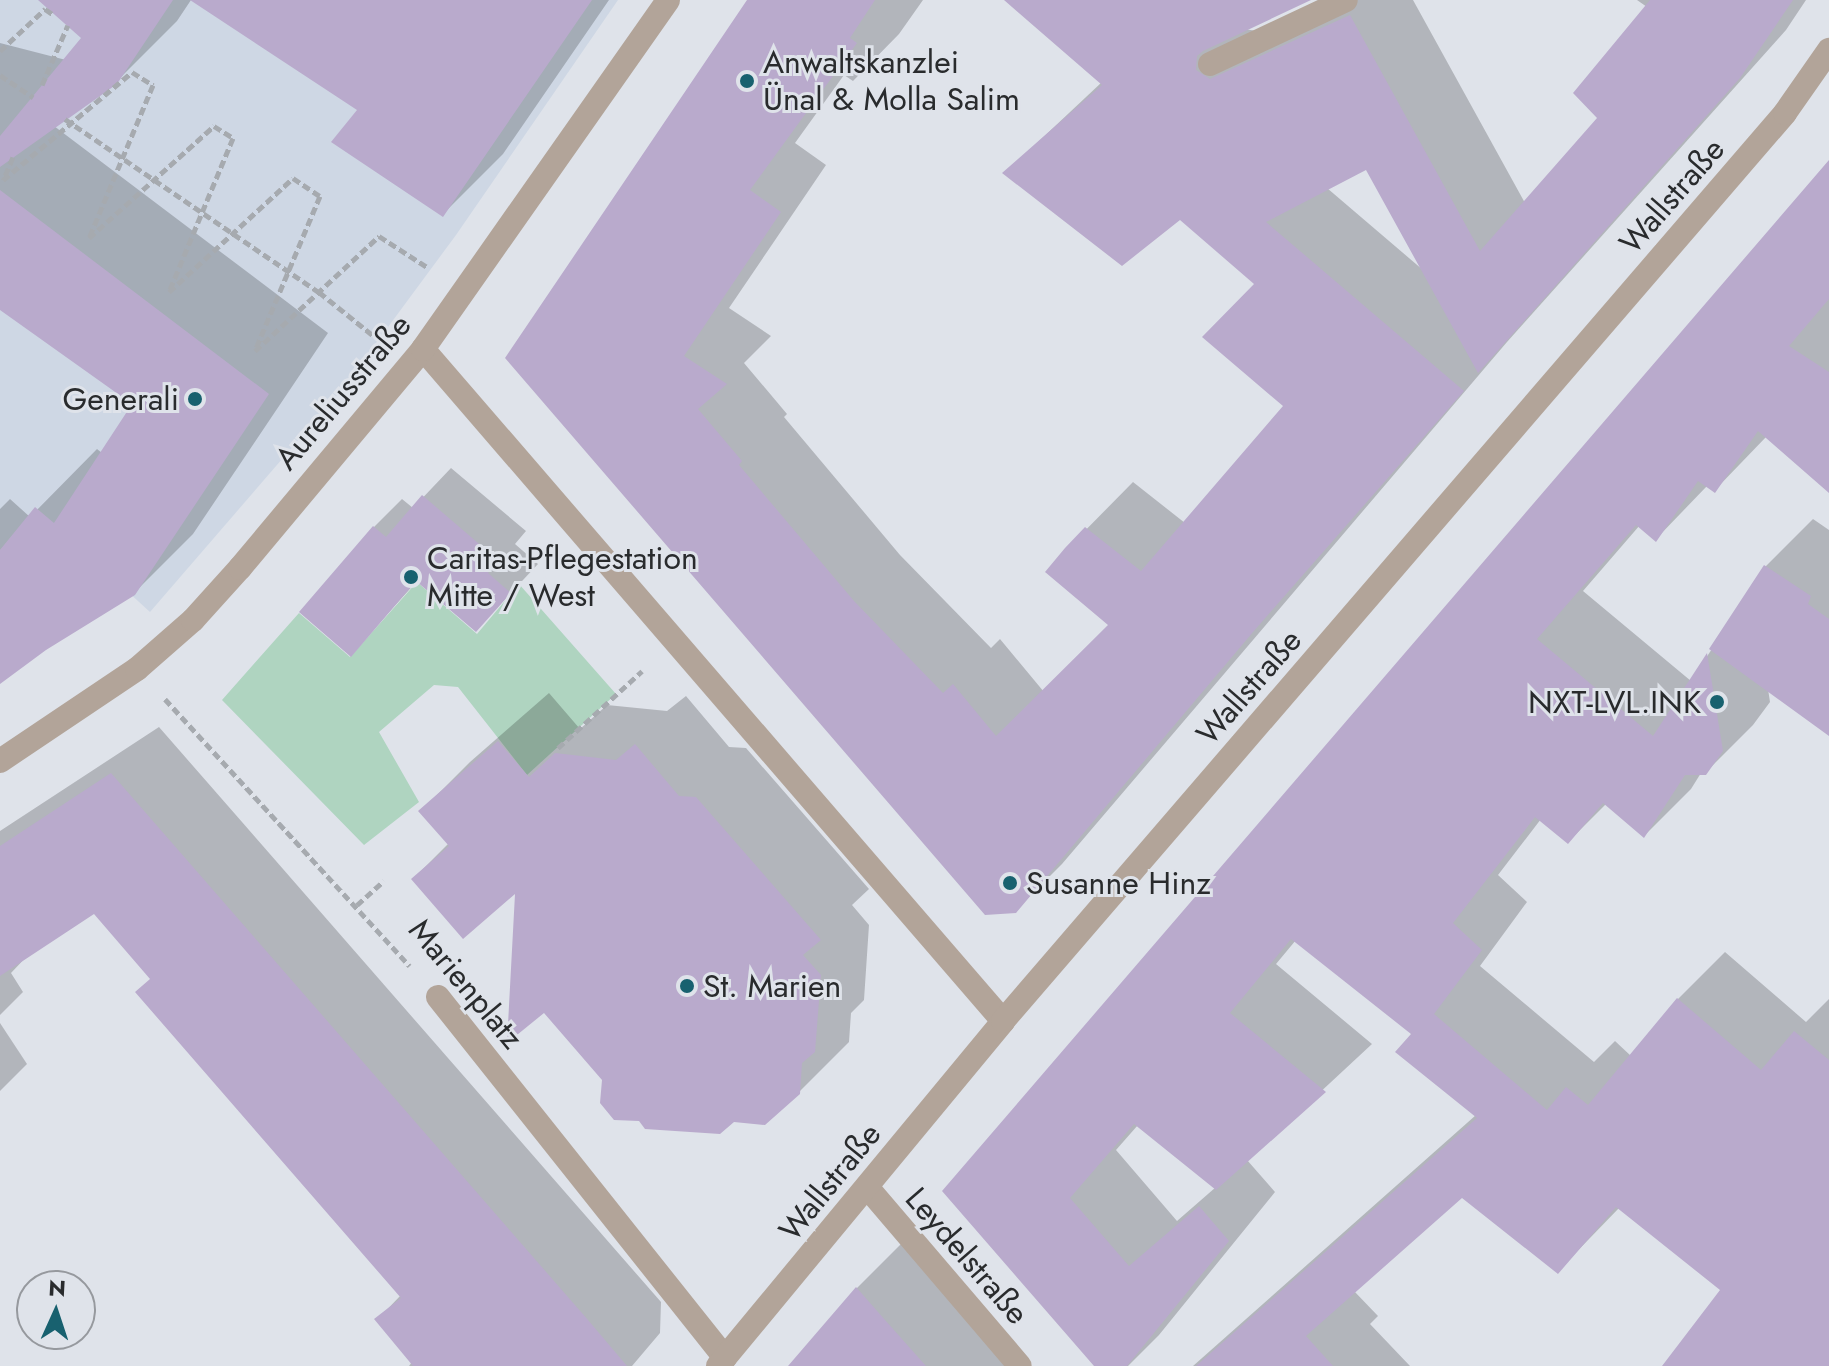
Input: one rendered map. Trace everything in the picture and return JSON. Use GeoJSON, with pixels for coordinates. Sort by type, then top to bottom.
{"type":"FeatureCollection","features":[{"type":"Feature","properties":{"kind":"street","name":"Aureliusstraße"},"geometry":{"type":"LineString","coordinates":[[0,761],[137,669],[202,610],[416,357],[465,292],[668,0]]}},
{"type":"Feature","properties":{"kind":"street"},"geometry":{"type":"LineString","coordinates":[[1210,64],[1346,0]]}},
{"type":"Feature","properties":{"kind":"street","name":"Wallstraße"},"geometry":{"type":"LineString","coordinates":[[722,1362],[1003,1021],[1785,113],[1829,50]]}},
{"type":"Feature","properties":{"kind":"street"},"geometry":{"type":"LineString","coordinates":[[416,357],[677,639],[1003,1021]]}},
{"type":"Feature","properties":{"kind":"street","name":"Marienplatz"},"geometry":{"type":"LineString","coordinates":[[438,997],[722,1362]]}},
{"type":"Feature","properties":{"kind":"street","name":"Leydelstraße"},"geometry":{"type":"LineString","coordinates":[[867,1187],[1020,1366]]}},
{"type":"Feature","properties":{"kind":"path"},"geometry":{"type":"LineString","coordinates":[[0,51],[45,9],[54,15]]}},
{"type":"Feature","properties":{"kind":"path"},"geometry":{"type":"LineString","coordinates":[[42,85],[68,25]]}},
{"type":"Feature","properties":{"kind":"path"},"geometry":{"type":"LineString","coordinates":[[13,157],[3,180],[132,72],[153,85],[89,238],[214,126],[233,138],[169,292],[293,178],[320,196],[255,351],[379,236],[465,292]]}},
{"type":"Feature","properties":{"kind":"path"},"geometry":{"type":"LineString","coordinates":[[0,75],[33,97]]}},
{"type":"Feature","properties":{"kind":"path"},"geometry":{"type":"LineString","coordinates":[[65,119],[416,357]]}},
{"type":"Feature","properties":{"kind":"path"},"geometry":{"type":"LineString","coordinates":[[558,748],[677,639]]}},
{"type":"Feature","properties":{"kind":"path","name":"Marienplatz"},"geometry":{"type":"LineString","coordinates":[[137,669],[357,905],[438,997]]}},
{"type":"Feature","properties":{"kind":"path"},"geometry":{"type":"LineString","coordinates":[[357,905],[384,881]]}},
{"type":"Feature","properties":{"kind":"shaded area"},"geometry":{"type":"Polygon","coordinates":[[[0,0],[618,0],[456,235],[340,392],[150,612],[36,508],[0,550],[0,0]]]}},
{"type":"Feature","properties":{"kind":"green space"},"geometry":{"type":"Polygon","coordinates":[[[417,582],[477,634],[519,584],[616,694],[527,775],[458,687],[434,685],[379,732],[419,802],[364,845],[222,700],[299,613],[350,657],[417,582]]]}},
{"type":"Feature","properties":{"kind":"building"},"geometry":{"type":"Polygon","coordinates":[[[38,0],[173,0],[117,84],[0,167],[0,136],[81,38],[38,0]]]}},
{"type":"Feature","properties":{"kind":"building"},"geometry":{"type":"Polygon","coordinates":[[[190,0],[592,0],[443,217],[331,142],[357,110],[190,0]]]}},
{"type":"Feature","properties":{"kind":"building"},"geometry":{"type":"Polygon","coordinates":[[[747,0],[875,0],[850,38],[857,43],[750,190],[781,212],[684,356],[727,384],[698,409],[742,461],[739,465],[854,601],[943,693],[953,684],[996,736],[1108,625],[1045,572],[1065,548],[1085,527],[1141,571],[1283,406],[1202,337],[1254,284],[1180,220],[1122,266],[1002,173],[1102,85],[1004,0],[1311,0],[1203,51],[1197,56],[1196,70],[1210,79],[1350,15],[1480,251],[1597,118],[1573,93],[1650,0],[1793,0],[1740,78],[1478,373],[1366,170],[1266,222],[1464,391],[1253,632],[1016,913],[985,915],[505,358],[747,0]]]}},
{"type":"Feature","properties":{"kind":"building"},"geometry":{"type":"Polygon","coordinates":[[[1829,160],[1829,299],[1789,346],[1829,372],[1829,493],[1758,431],[1715,493],[1698,481],[1656,542],[1636,525],[1537,639],[1653,736],[1707,653],[1723,751],[1706,775],[1685,775],[1644,838],[1603,803],[1568,844],[1535,817],[1453,923],[1482,950],[1434,1014],[1547,1110],[1566,1087],[1588,1105],[1677,998],[1761,1070],[1794,1031],[1829,1060],[1829,1366],[1662,1366],[1720,1290],[1616,1207],[1558,1274],[1462,1198],[1306,1336],[1333,1366],[1196,1366],[1477,1118],[1395,1052],[1411,1034],[1291,939],[1230,1013],[1326,1092],[1216,1190],[1134,1124],[1070,1198],[1129,1266],[1199,1206],[1229,1241],[1127,1366],[1094,1366],[942,1191],[1829,160]]]}},
{"type":"Feature","properties":{"kind":"building","name":"Generali"},"geometry":{"type":"Polygon","coordinates":[[[0,190],[269,394],[135,595],[46,650],[0,684],[0,550],[35,507],[54,523],[132,404],[0,310],[0,190]]]}},
{"type":"Feature","properties":{"kind":"building","name":"Caritas-Pflegestation Mitte / West"},"geometry":{"type":"Polygon","coordinates":[[[422,495],[499,561],[488,573],[511,593],[476,632],[416,581],[351,657],[299,612],[373,526],[386,537],[422,495]]]}},
{"type":"Feature","properties":{"kind":"building"},"geometry":{"type":"Polygon","coordinates":[[[1764,565],[1811,596],[1808,604],[1829,619],[1829,736],[1709,649],[1764,565]]]}},
{"type":"Feature","properties":{"kind":"building"},"geometry":{"type":"Polygon","coordinates":[[[498,741],[529,777],[555,753],[616,760],[635,744],[679,796],[696,797],[821,940],[803,955],[821,975],[815,1052],[802,1063],[800,1094],[765,1125],[734,1122],[720,1134],[645,1129],[639,1121],[614,1120],[600,1103],[602,1080],[544,1013],[507,1043],[515,894],[463,939],[411,879],[449,846],[418,811],[498,741]]]}},
{"type":"Feature","properties":{"kind":"building"},"geometry":{"type":"Polygon","coordinates":[[[111,773],[627,1366],[413,1366],[374,1319],[401,1298],[135,992],[150,979],[94,914],[0,976],[0,846],[111,773]]]}},
{"type":"Feature","properties":{"kind":"building"},"geometry":{"type":"Polygon","coordinates":[[[856,1287],[885,1320],[926,1366],[788,1366],[856,1287]]]}},
{"type":"Feature","properties":{"kind":"place","name":"Anwaltskanzlei Ünal & Molla Salim"},"geometry":{"type":"Point","coordinates":[747,81]}},
{"type":"Feature","properties":{"kind":"place","name":"Generali"},"geometry":{"type":"Point","coordinates":[195,399]}},
{"type":"Feature","properties":{"kind":"place","name":"Caritas-Pflegestation Mitte / West"},"geometry":{"type":"Point","coordinates":[411,577]}},
{"type":"Feature","properties":{"kind":"place","name":"NXT-LVL.INK"},"geometry":{"type":"Point","coordinates":[1717,702]}},
{"type":"Feature","properties":{"kind":"place","name":"Susanne Hinz"},"geometry":{"type":"Point","coordinates":[1010,883]}},
{"type":"Feature","properties":{"kind":"place","name":"St. Marien"},"geometry":{"type":"Point","coordinates":[687,986]}}]}
